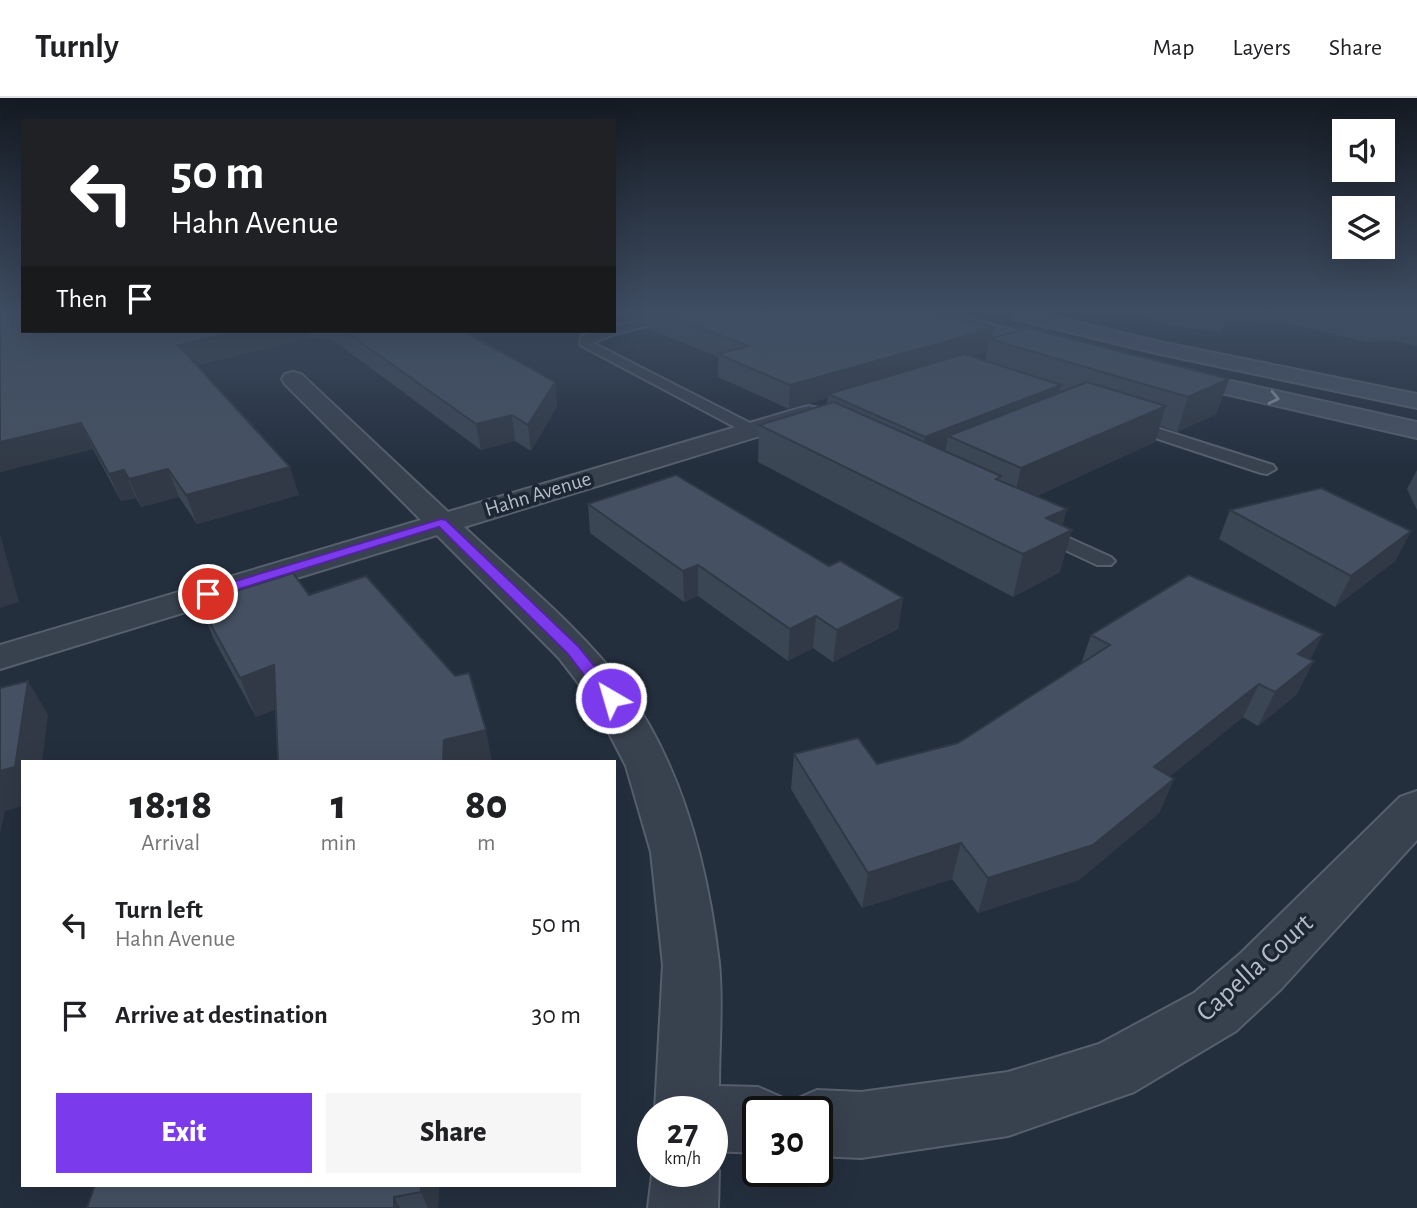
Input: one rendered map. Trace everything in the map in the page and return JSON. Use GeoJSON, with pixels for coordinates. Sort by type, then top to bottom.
{"type":"FeatureCollection","features":[{"type":"Feature","properties":{"kind":"main road"},"geometry":{"type":"LineString","coordinates":[[1194,362],[1417,401]]}},
{"type":"Feature","properties":{"kind":"main road"},"geometry":{"type":"LineString","coordinates":[[1154,371],[1417,430]]}},
{"type":"Feature","properties":{"kind":"street"},"geometry":{"type":"LineString","coordinates":[[293,379],[573,650],[611,698],[648,766],[676,852],[691,965],[687,1096]]}},
{"type":"Feature","properties":{"kind":"street","name":"Hahn Avenue"},"geometry":{"type":"LineString","coordinates":[[0,657],[752,430],[822,416]]}},
{"type":"Feature","properties":{"kind":"street","name":"Capella Court"},"geometry":{"type":"LineString","coordinates":[[833,1124],[861,1125],[1008,1104],[1112,1070],[1215,1012],[1261,971],[1417,809]]}},
{"type":"Feature","properties":{"kind":"street"},"geometry":{"type":"LineString","coordinates":[[683,1208],[684,1187]]}},
{"type":"Feature","properties":{"kind":"lane"},"geometry":{"type":"LineString","coordinates":[[620,362],[752,430]]}},
{"type":"Feature","properties":{"kind":"lane"},"geometry":{"type":"LineString","coordinates":[[1114,420],[1268,469]]}},
{"type":"Feature","properties":{"kind":"lane"},"geometry":{"type":"LineString","coordinates":[[1018,520],[1104,561]]}},
{"type":"Feature","properties":{"kind":"building"},"geometry":{"type":"Polygon","coordinates":[[[0,362],[193,362],[290,467],[186,495],[168,469],[129,479],[124,470],[109,474],[81,423],[0,442],[0,362]]]}},
{"type":"Feature","properties":{"kind":"building"},"geometry":{"type":"Polygon","coordinates":[[[388,362],[519,362],[555,382],[528,425],[512,415],[476,424],[388,362]]]}},
{"type":"Feature","properties":{"kind":"building"},"geometry":{"type":"Polygon","coordinates":[[[736,362],[873,362],[790,385],[736,362]]]}},
{"type":"Feature","properties":{"kind":"building"},"geometry":{"type":"Polygon","coordinates":[[[937,362],[988,362],[1061,385],[925,437],[828,394],[937,362]]]}},
{"type":"Feature","properties":{"kind":"building"},"geometry":{"type":"Polygon","coordinates":[[[1067,362],[1161,362],[1229,379],[1188,397],[1067,362]]]}},
{"type":"Feature","properties":{"kind":"building"},"geometry":{"type":"Polygon","coordinates":[[[1087,382],[1166,406],[1021,468],[948,436],[1087,382]]]}},
{"type":"Feature","properties":{"kind":"building"},"geometry":{"type":"Polygon","coordinates":[[[834,402],[1001,476],[996,479],[1067,509],[1046,518],[1072,530],[1023,554],[759,425],[834,402]]]}},
{"type":"Feature","properties":{"kind":"building"},"geometry":{"type":"Polygon","coordinates":[[[676,475],[829,566],[840,561],[903,598],[837,630],[816,616],[790,629],[698,565],[683,571],[588,504],[676,475]]]}},
{"type":"Feature","properties":{"kind":"building"},"geometry":{"type":"Polygon","coordinates":[[[1321,488],[1411,531],[1351,576],[1230,510],[1321,488]]]}},
{"type":"Feature","properties":{"kind":"building"},"geometry":{"type":"Polygon","coordinates":[[[293,573],[309,595],[366,576],[455,676],[469,673],[486,730],[444,740],[443,760],[278,760],[274,665],[240,678],[199,603],[293,573]]]}},
{"type":"Feature","properties":{"kind":"building"},"geometry":{"type":"Polygon","coordinates":[[[1189,575],[1323,634],[1298,654],[1314,661],[1275,692],[1259,684],[1154,767],[1174,779],[1093,845],[988,878],[961,843],[868,873],[794,754],[858,738],[877,764],[958,743],[1110,645],[1091,635],[1189,575]]]}},
{"type":"Feature","properties":{"kind":"building"},"geometry":{"type":"Polygon","coordinates":[[[28,681],[15,767],[0,771],[0,688],[28,681]]]}},
{"type":"Feature","properties":{"kind":"building"},"geometry":{"type":"Polygon","coordinates":[[[94,1187],[421,1187],[421,1192],[394,1197],[394,1208],[87,1208],[94,1187]]]}},
{"type":"Feature","properties":{"kind":"route"},"geometry":{"type":"LineString","coordinates":[[208,594],[441,522],[573,650],[611,698]]}}]}
